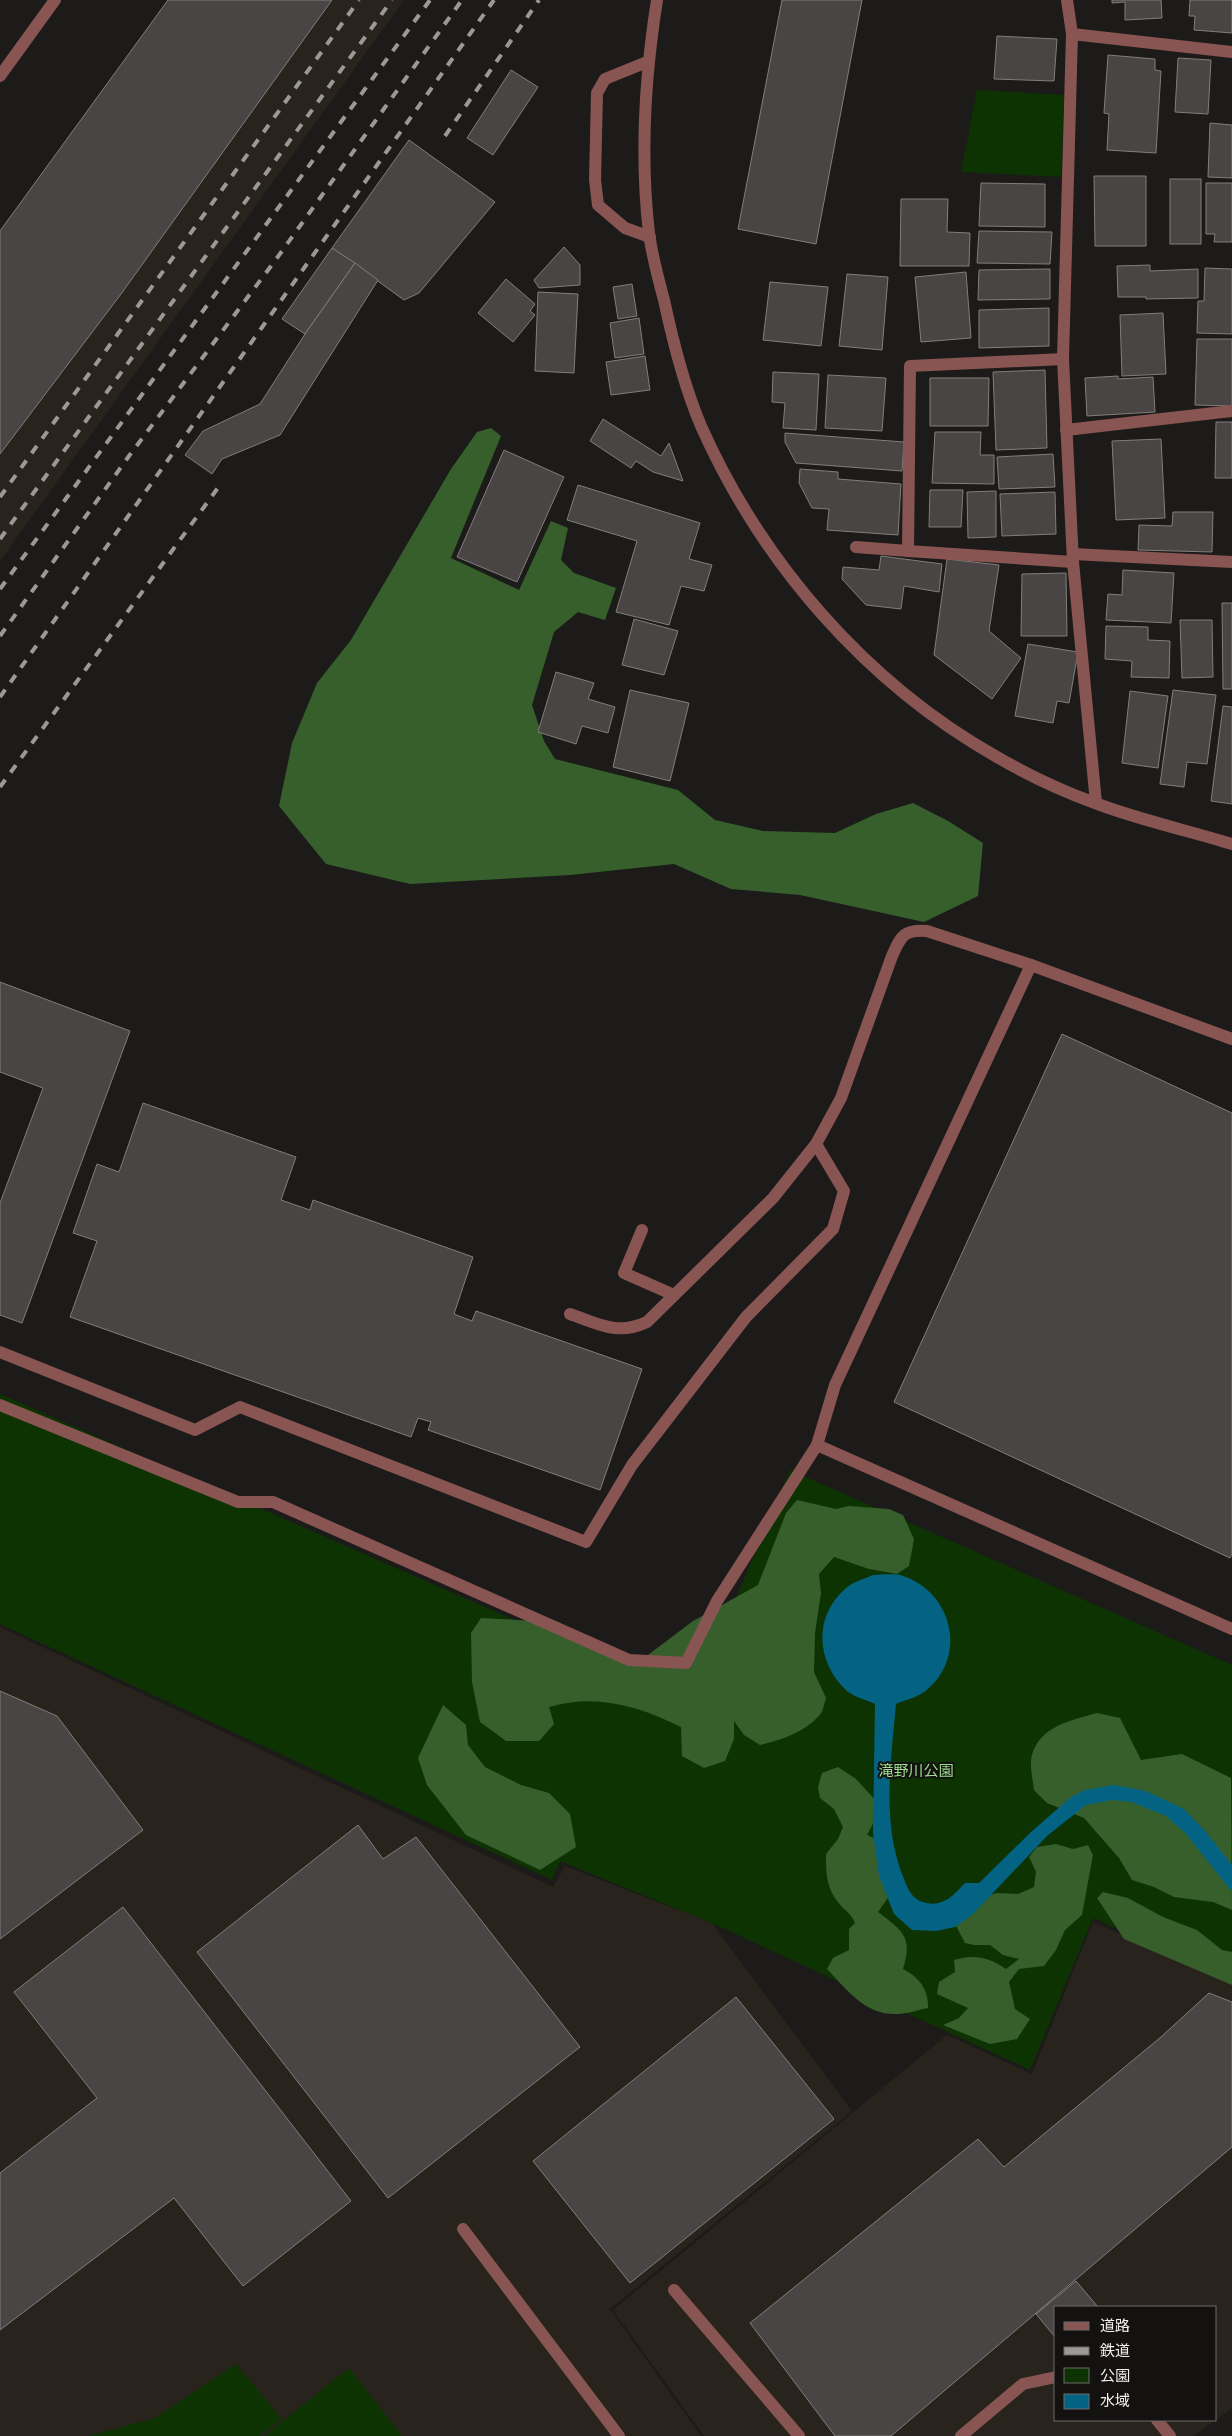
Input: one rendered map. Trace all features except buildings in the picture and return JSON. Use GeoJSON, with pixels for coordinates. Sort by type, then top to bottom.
{"type":"FeatureCollection","features":[{"type":"Feature","properties":{"kind":"street"},"geometry":{"type":"LineString","coordinates":[[0,76],[55,0]]}},
{"type":"Feature","properties":{"kind":"street"},"geometry":{"type":"LineString","coordinates":[[656,0],[647,62],[646,202],[650,237],[674,346],[700,423],[744,510],[799,587],[840,633],[911,700],[999,758],[1096,803],[1232,844]]}},
{"type":"Feature","properties":{"kind":"street"},"geometry":{"type":"LineString","coordinates":[[1067,0],[1072,34],[1063,359],[1073,558],[1096,803]]}},
{"type":"Feature","properties":{"kind":"street"},"geometry":{"type":"LineString","coordinates":[[1072,34],[1232,52]]}},
{"type":"Feature","properties":{"kind":"street"},"geometry":{"type":"LineString","coordinates":[[647,62],[605,79],[597,93],[595,180],[598,205],[625,228],[650,237]]}},
{"type":"Feature","properties":{"kind":"street"},"geometry":{"type":"LineString","coordinates":[[908,551],[910,366],[1063,359]]}},
{"type":"Feature","properties":{"kind":"street"},"geometry":{"type":"LineString","coordinates":[[1066,430],[1232,411]]}},
{"type":"Feature","properties":{"kind":"street"},"geometry":{"type":"LineString","coordinates":[[856,547],[1073,558],[1232,562]]}},
{"type":"Feature","properties":{"kind":"street"},"geometry":{"type":"LineString","coordinates":[[570,1314],[607,1327],[631,1329],[647,1322],[773,1198],[816,1144],[841,1098],[900,938],[912,930],[927,931],[1031,964],[1232,1039]]}},
{"type":"Feature","properties":{"kind":"street"},"geometry":{"type":"LineString","coordinates":[[0,1405],[238,1502],[273,1502],[630,1660],[686,1663],[717,1601],[817,1445],[835,1384],[1031,964]]}},
{"type":"Feature","properties":{"kind":"street"},"geometry":{"type":"LineString","coordinates":[[0,1352],[195,1430],[240,1407],[586,1542],[632,1465],[746,1316],[833,1229],[844,1191],[816,1144]]}},
{"type":"Feature","properties":{"kind":"street"},"geometry":{"type":"LineString","coordinates":[[642,1230],[624,1273],[674,1295]]}},
{"type":"Feature","properties":{"kind":"street"},"geometry":{"type":"LineString","coordinates":[[817,1445],[1232,1629]]}},
{"type":"Feature","properties":{"kind":"street"},"geometry":{"type":"LineString","coordinates":[[463,2229],[619,2436]]}},
{"type":"Feature","properties":{"kind":"street"},"geometry":{"type":"LineString","coordinates":[[674,2290],[799,2436]]}},
{"type":"Feature","properties":{"kind":"street"},"geometry":{"type":"LineString","coordinates":[[962,2436],[1023,2384],[1054,2377]]}},
{"type":"Feature","properties":{"kind":"street"},"geometry":{"type":"LineString","coordinates":[[1158,2421],[1170,2436]]}},
{"type":"Feature","properties":{"kind":"shaded area"},"geometry":{"type":"Polygon","coordinates":[[[168,0],[404,0],[0,561],[0,231],[168,0]]]}},
{"type":"Feature","properties":{"kind":"shaded area"},"geometry":{"type":"Polygon","coordinates":[[[0,1627],[553,1887],[565,1866],[712,1923],[852,2111],[610,2309],[701,2436],[0,2436],[0,1627]]]}},
{"type":"Feature","properties":{"kind":"shaded area"},"geometry":{"type":"Polygon","coordinates":[[[1093,1922],[1232,1982],[1232,2408],[1217,2419],[1217,2306],[1054,2306],[1054,2421],[1215,2421],[1194,2436],[704,2436],[613,2310],[947,2035],[1032,2074],[1093,1922]]]}},
{"type":"Feature","properties":{"kind":"green space"},"geometry":{"type":"Polygon","coordinates":[[[977,90],[1064,95],[1061,177],[961,172],[977,90]]]}},
{"type":"Feature","properties":{"kind":"green space"},"geometry":{"type":"Polygon","coordinates":[[[491,428],[501,436],[451,558],[519,590],[551,521],[568,528],[561,560],[574,573],[616,588],[605,620],[578,612],[554,632],[532,705],[544,741],[555,759],[678,790],[715,820],[763,831],[835,833],[876,814],[913,803],[948,821],[983,843],[978,896],[924,922],[800,895],[731,889],[674,864],[570,875],[410,884],[326,864],[279,806],[292,743],[317,683],[351,640],[451,469],[477,432],[491,428]]]}},
{"type":"Feature","properties":{"kind":"green space","name":"滝野川公園"},"geometry":{"type":"Polygon","coordinates":[[[0,1394],[633,1672],[681,1648],[737,1596],[790,1470],[1232,1665],[1232,1979],[1093,1918],[1030,2070],[714,1924],[560,1861],[552,1880],[0,1624],[0,1394]]]}},
{"type":"Feature","properties":{"kind":"green space"},"geometry":{"type":"Polygon","coordinates":[[[797,1500],[836,1509],[849,1506],[889,1509],[903,1515],[914,1539],[909,1566],[897,1574],[869,1569],[834,1557],[819,1574],[821,1593],[815,1633],[814,1672],[826,1698],[820,1714],[806,1727],[784,1738],[760,1745],[744,1735],[734,1721],[734,1739],[725,1761],[704,1768],[682,1756],[681,1727],[649,1713],[616,1704],[583,1701],[549,1707],[554,1724],[539,1741],[506,1741],[480,1722],[472,1682],[471,1633],[481,1618],[558,1622],[590,1643],[644,1658],[693,1621],[758,1585],[786,1513],[797,1500]]]}},
{"type":"Feature","properties":{"kind":"green space"},"geometry":{"type":"Polygon","coordinates":[[[443,1705],[466,1725],[468,1745],[485,1767],[521,1785],[549,1793],[570,1814],[576,1847],[540,1870],[466,1835],[427,1785],[418,1758],[443,1705]]]}},
{"type":"Feature","properties":{"kind":"green space"},"geometry":{"type":"Polygon","coordinates":[[[1097,1713],[1120,1718],[1141,1760],[1182,1754],[1231,1778],[1232,1910],[1213,1902],[1174,1897],[1154,1887],[1132,1880],[1119,1858],[1084,1818],[1047,1803],[1034,1790],[1031,1759],[1036,1745],[1042,1737],[1058,1726],[1077,1718],[1097,1713]]]}},
{"type":"Feature","properties":{"kind":"green space"},"geometry":{"type":"Polygon","coordinates":[[[838,1767],[856,1779],[877,1802],[877,1816],[867,1835],[884,1843],[893,1851],[898,1861],[901,1879],[878,1912],[894,1924],[904,1936],[907,1949],[903,1969],[914,1976],[922,1985],[927,1995],[928,2008],[901,2014],[876,2011],[849,1993],[827,1969],[833,1958],[849,1950],[849,1929],[855,1923],[831,1891],[827,1873],[826,1854],[838,1839],[843,1827],[834,1809],[820,1798],[818,1787],[822,1773],[838,1767]]]}},
{"type":"Feature","properties":{"kind":"green space"},"geometry":{"type":"Polygon","coordinates":[[[1056,1844],[1073,1849],[1088,1845],[1093,1855],[1082,1915],[1065,1930],[1056,1950],[1044,1966],[1019,1969],[1009,1982],[1015,2009],[1030,2019],[1017,2039],[990,2044],[943,2025],[959,2018],[968,2008],[937,1994],[939,1982],[955,1972],[954,1960],[968,1957],[987,1959],[1006,1969],[1019,1959],[1003,1955],[990,1945],[965,1943],[954,1922],[963,1902],[997,1893],[1018,1894],[1034,1887],[1036,1872],[1029,1857],[1037,1847],[1056,1844]]]}},
{"type":"Feature","properties":{"kind":"green space"},"geometry":{"type":"Polygon","coordinates":[[[1103,1892],[1128,1898],[1163,1917],[1197,1930],[1222,1950],[1232,1952],[1232,1985],[1124,1939],[1097,1898],[1103,1892]]]}},
{"type":"Feature","properties":{"kind":"green space"},"geometry":{"type":"Polygon","coordinates":[[[236,2364],[282,2419],[259,2436],[88,2436],[155,2418],[236,2364]]]}},
{"type":"Feature","properties":{"kind":"green space"},"geometry":{"type":"Polygon","coordinates":[[[349,2368],[402,2436],[264,2436],[349,2368]]]}},
{"type":"Feature","properties":{"kind":"water"},"geometry":{"type":"Polygon","coordinates":[[[873,1575],[900,1575],[920,1585],[934,1597],[944,1611],[949,1628],[950,1645],[946,1662],[938,1678],[921,1694],[896,1704],[889,1793],[892,1837],[907,1886],[916,1899],[926,1903],[939,1903],[945,1901],[965,1883],[979,1883],[1031,1832],[1071,1797],[1085,1790],[1114,1785],[1146,1791],[1184,1809],[1205,1831],[1232,1865],[1232,1892],[1186,1834],[1166,1816],[1131,1802],[1112,1800],[1086,1805],[1047,1836],[973,1914],[955,1927],[936,1931],[912,1930],[894,1914],[879,1876],[873,1833],[875,1704],[850,1693],[837,1680],[824,1654],[822,1640],[823,1626],[827,1613],[835,1600],[851,1584],[873,1575]]]}},
{"type":"Feature","properties":{"kind":"railway"},"geometry":{"type":"LineString","coordinates":[[0,497],[359,0]]}},
{"type":"Feature","properties":{"kind":"railway"},"geometry":{"type":"LineString","coordinates":[[0,539],[392,0]]}},
{"type":"Feature","properties":{"kind":"railway"},"geometry":{"type":"LineString","coordinates":[[0,589],[430,0]]}},
{"type":"Feature","properties":{"kind":"railway"},"geometry":{"type":"LineString","coordinates":[[0,636],[129,456],[277,258],[462,0]]}},
{"type":"Feature","properties":{"kind":"railway"},"geometry":{"type":"LineString","coordinates":[[0,697],[494,0]]}},
{"type":"Feature","properties":{"kind":"railway"},"geometry":{"type":"LineString","coordinates":[[445,136],[539,0]]}},
{"type":"Feature","properties":{"kind":"railway"},"geometry":{"type":"LineString","coordinates":[[0,787],[220,485]]}}]}
